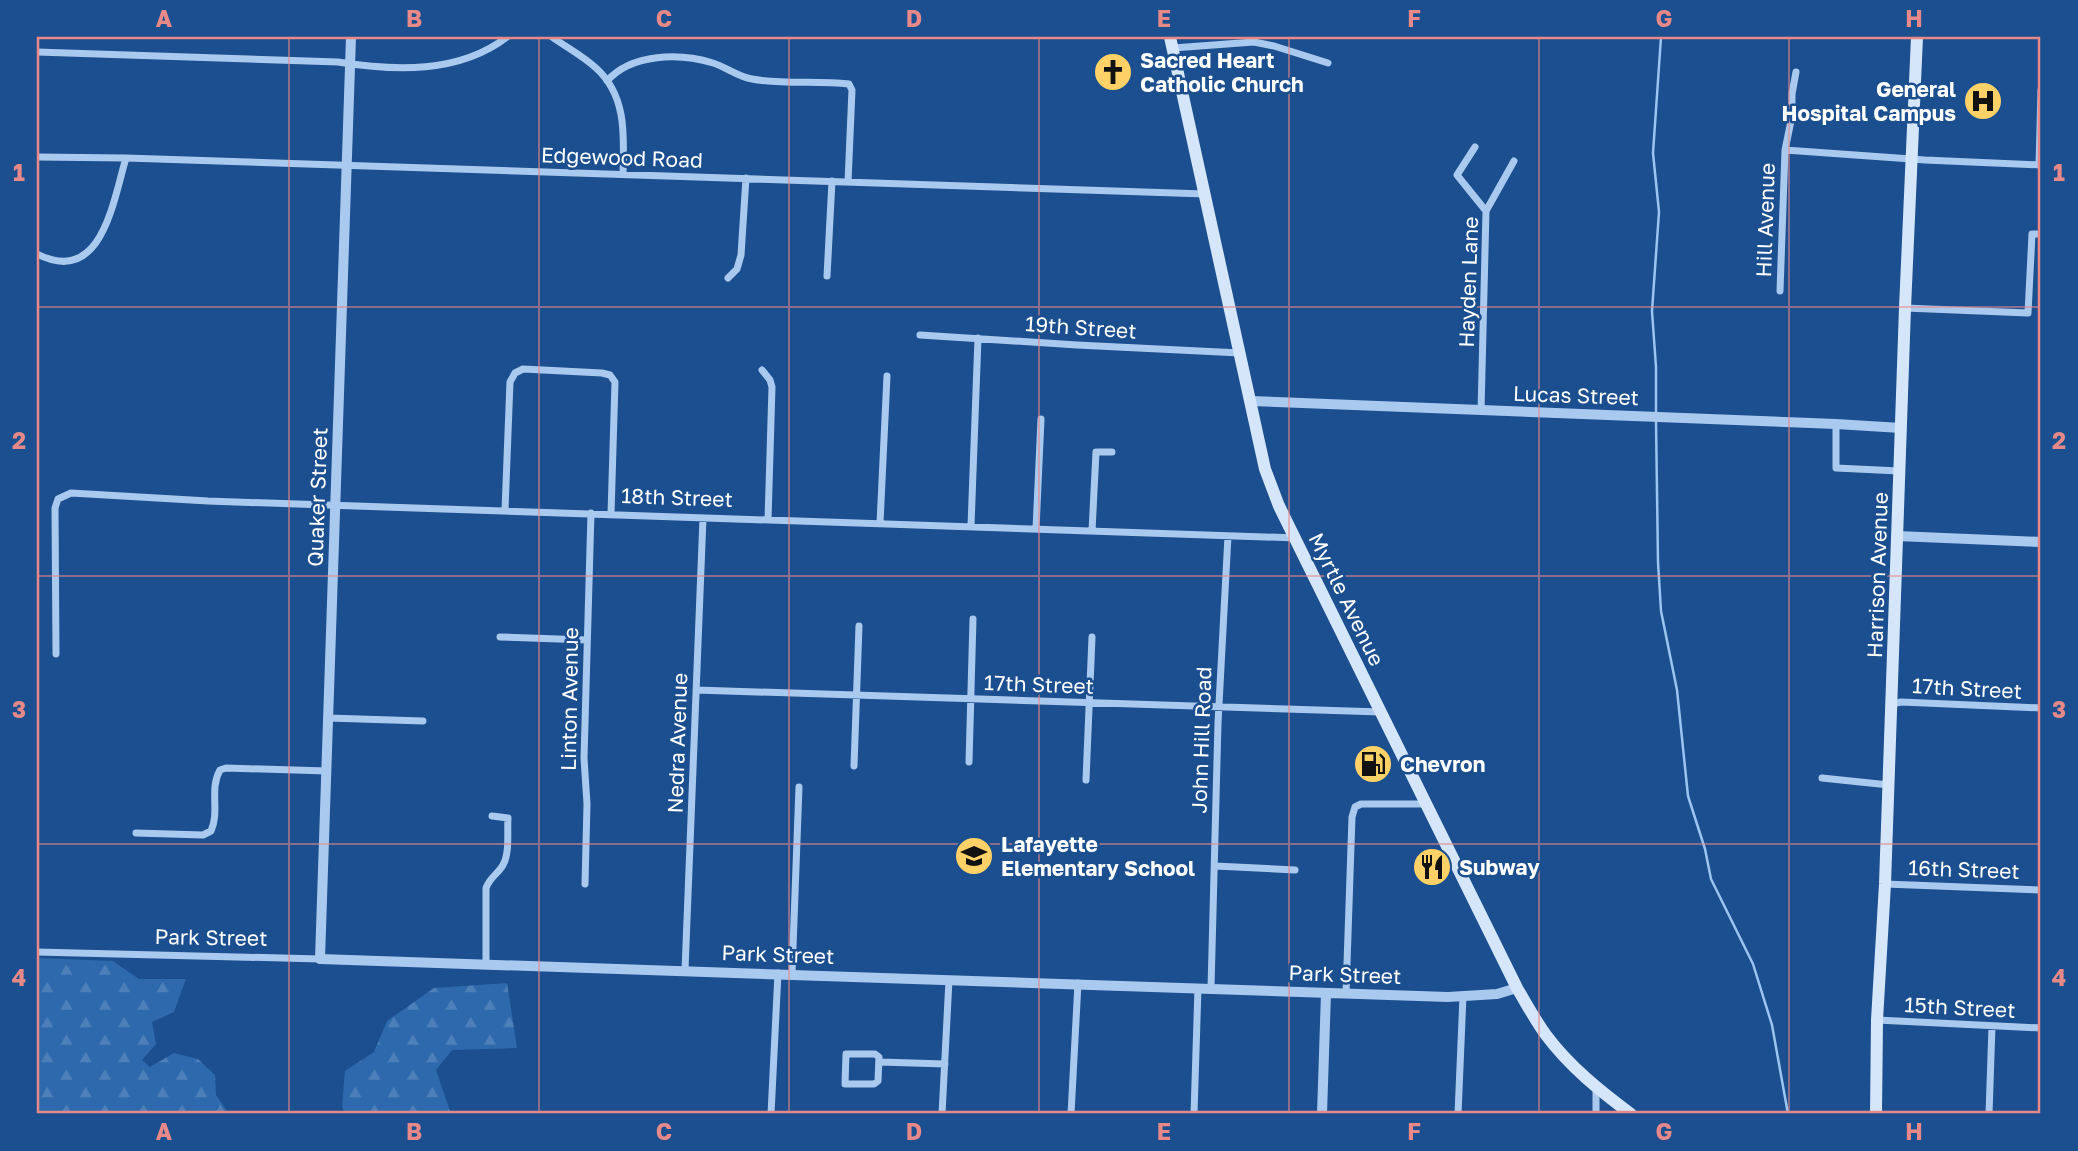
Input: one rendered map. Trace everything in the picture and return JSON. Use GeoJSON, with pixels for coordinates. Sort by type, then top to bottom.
{"type":"FeatureCollection","features":[{"type":"Feature","properties":{"kind":"main road","name":"Harrison Avenue"},"geometry":{"type":"LineString","coordinates":[[1875,1114],[1917,37]]}},
{"type":"Feature","properties":{"kind":"main road","name":"Myrtle Avenue"},"geometry":{"type":"LineString","coordinates":[[1171,43],[1265,469],[1279,506],[1517,988],[1546,1035],[1596,1088],[1631,1114]]}},
{"type":"Feature","properties":{"kind":"street","name":"Quaker Street"},"geometry":{"type":"LineString","coordinates":[[320,958],[351,37]]}},
{"type":"Feature","properties":{"kind":"street"},"geometry":{"type":"LineString","coordinates":[[37,52],[310,61],[384,68],[430,67],[477,53],[507,37]]}},
{"type":"Feature","properties":{"kind":"street"},"geometry":{"type":"LineString","coordinates":[[552,37],[593,65],[607,80],[617,98],[623,120],[623,174]]}},
{"type":"Feature","properties":{"kind":"street"},"geometry":{"type":"LineString","coordinates":[[1171,43],[1254,43],[1328,63]]}},
{"type":"Feature","properties":{"kind":"street"},"geometry":{"type":"LineString","coordinates":[[607,80],[630,64],[673,57],[716,64],[752,79],[851,86],[848,182]]}},
{"type":"Feature","properties":{"kind":"street","name":"Hill Avenue"},"geometry":{"type":"LineString","coordinates":[[1780,291],[1785,150],[1792,116],[1796,72]]}},
{"type":"Feature","properties":{"kind":"street"},"geometry":{"type":"LineString","coordinates":[[1785,150],[2040,165],[2041,90]]}},
{"type":"Feature","properties":{"kind":"street"},"geometry":{"type":"LineString","coordinates":[[1475,147],[1457,175],[1486,211]]}},
{"type":"Feature","properties":{"kind":"street","name":"Edgewood Road"},"geometry":{"type":"LineString","coordinates":[[37,157],[1205,194]]}},
{"type":"Feature","properties":{"kind":"street"},"geometry":{"type":"LineString","coordinates":[[37,254],[51,260],[68,260],[86,254],[93,247],[103,232],[125,158]]}},
{"type":"Feature","properties":{"kind":"street","name":"Hayden Lane"},"geometry":{"type":"LineString","coordinates":[[1481,411],[1486,211],[1514,161]]}},
{"type":"Feature","properties":{"kind":"street"},"geometry":{"type":"LineString","coordinates":[[728,278],[737,269],[741,255],[746,178]]}},
{"type":"Feature","properties":{"kind":"street"},"geometry":{"type":"LineString","coordinates":[[827,276],[832,181]]}},
{"type":"Feature","properties":{"kind":"street"},"geometry":{"type":"LineString","coordinates":[[1905,309],[2028,313],[2032,234],[2041,234]]}},
{"type":"Feature","properties":{"kind":"street","name":"19th Street"},"geometry":{"type":"LineString","coordinates":[[920,335],[1240,353]]}},
{"type":"Feature","properties":{"kind":"street"},"geometry":{"type":"LineString","coordinates":[[971,526],[978,338]]}},
{"type":"Feature","properties":{"kind":"street"},"geometry":{"type":"LineString","coordinates":[[505,510],[510,382],[515,373],[523,369],[602,373],[610,375],[615,382],[611,514]]}},
{"type":"Feature","properties":{"kind":"street"},"geometry":{"type":"LineString","coordinates":[[762,370],[772,387],[768,520]]}},
{"type":"Feature","properties":{"kind":"street"},"geometry":{"type":"LineString","coordinates":[[880,523],[887,376]]}},
{"type":"Feature","properties":{"kind":"street","name":"Lucas Street"},"geometry":{"type":"LineString","coordinates":[[1250,401],[1901,428]]}},
{"type":"Feature","properties":{"kind":"street"},"geometry":{"type":"LineString","coordinates":[[1036,529],[1041,419]]}},
{"type":"Feature","properties":{"kind":"street"},"geometry":{"type":"LineString","coordinates":[[1836,424],[1836,468],[1899,471]]}},
{"type":"Feature","properties":{"kind":"street"},"geometry":{"type":"LineString","coordinates":[[1092,531],[1096,452],[1112,452]]}},
{"type":"Feature","properties":{"kind":"street","name":"18th Street"},"geometry":{"type":"LineString","coordinates":[[56,654],[55,509],[58,499],[76,493],[208,501],[1296,538]]}},
{"type":"Feature","properties":{"kind":"street","name":"Linton Avenue"},"geometry":{"type":"LineString","coordinates":[[585,884],[587,804],[584,758],[591,513]]}},
{"type":"Feature","properties":{"kind":"street","name":"Nedra Avenue"},"geometry":{"type":"LineString","coordinates":[[685,970],[703,518]]}},
{"type":"Feature","properties":{"kind":"street","name":"John Hill Road"},"geometry":{"type":"LineString","coordinates":[[1211,988],[1219,707],[1228,536]]}},
{"type":"Feature","properties":{"kind":"street"},"geometry":{"type":"LineString","coordinates":[[1897,536],[2041,542]]}},
{"type":"Feature","properties":{"kind":"street"},"geometry":{"type":"LineString","coordinates":[[969,762],[973,619]]}},
{"type":"Feature","properties":{"kind":"street"},"geometry":{"type":"LineString","coordinates":[[854,766],[859,626]]}},
{"type":"Feature","properties":{"kind":"street"},"geometry":{"type":"LineString","coordinates":[[500,637],[587,640]]}},
{"type":"Feature","properties":{"kind":"street"},"geometry":{"type":"LineString","coordinates":[[1086,780],[1092,637]]}},
{"type":"Feature","properties":{"kind":"street","name":"17th Street"},"geometry":{"type":"LineString","coordinates":[[696,690],[1381,712]]}},
{"type":"Feature","properties":{"kind":"street","name":"17th Street"},"geometry":{"type":"LineString","coordinates":[[1892,704],[1901,702],[2041,708]]}},
{"type":"Feature","properties":{"kind":"street"},"geometry":{"type":"LineString","coordinates":[[328,718],[423,721]]}},
{"type":"Feature","properties":{"kind":"street"},"geometry":{"type":"LineString","coordinates":[[136,833],[203,835],[211,831],[215,824],[215,778],[220,770],[226,768],[327,771]]}},
{"type":"Feature","properties":{"kind":"street"},"geometry":{"type":"LineString","coordinates":[[1822,778],[1889,785]]}},
{"type":"Feature","properties":{"kind":"street"},"geometry":{"type":"LineString","coordinates":[[792,974],[799,787]]}},
{"type":"Feature","properties":{"kind":"street"},"geometry":{"type":"LineString","coordinates":[[1346,993],[1352,817],[1355,807],[1361,804],[1426,804]]}},
{"type":"Feature","properties":{"kind":"street"},"geometry":{"type":"LineString","coordinates":[[486,964],[486,888],[489,879],[504,864],[508,818],[492,817]]}},
{"type":"Feature","properties":{"kind":"street"},"geometry":{"type":"LineString","coordinates":[[1214,866],[1295,870]]}},
{"type":"Feature","properties":{"kind":"street","name":"16th Street"},"geometry":{"type":"LineString","coordinates":[[1885,884],[2041,890]]}},
{"type":"Feature","properties":{"kind":"street","name":"Park Street"},"geometry":{"type":"LineString","coordinates":[[37,952],[320,958],[1326,993],[1463,996],[1497,994],[1517,988]]}},
{"type":"Feature","properties":{"kind":"street"},"geometry":{"type":"LineString","coordinates":[[771,1114],[778,973]]}},
{"type":"Feature","properties":{"kind":"street"},"geometry":{"type":"LineString","coordinates":[[942,1114],[949,980]]}},
{"type":"Feature","properties":{"kind":"street"},"geometry":{"type":"LineString","coordinates":[[1072,1114],[1078,984]]}},
{"type":"Feature","properties":{"kind":"street"},"geometry":{"type":"LineString","coordinates":[[1194,1114],[1198,988]]}},
{"type":"Feature","properties":{"kind":"street"},"geometry":{"type":"LineString","coordinates":[[1322,1114],[1326,993]]}},
{"type":"Feature","properties":{"kind":"street"},"geometry":{"type":"LineString","coordinates":[[1458,1114],[1463,996]]}},
{"type":"Feature","properties":{"kind":"street","name":"15th Street"},"geometry":{"type":"LineString","coordinates":[[1877,1020],[2041,1028]]}},
{"type":"Feature","properties":{"kind":"street"},"geometry":{"type":"LineString","coordinates":[[1989,1114],[1992,1026]]}},
{"type":"Feature","properties":{"kind":"street"},"geometry":{"type":"LineString","coordinates":[[846,1054],[875,1054],[880,1062],[878,1081],[874,1084],[845,1084],[846,1054]]}},
{"type":"Feature","properties":{"kind":"street"},"geometry":{"type":"LineString","coordinates":[[880,1062],[944,1064]]}},
{"type":"Feature","properties":{"kind":"street"},"geometry":{"type":"LineString","coordinates":[[1596,1088],[1596,1114]]}},
{"type":"Feature","properties":{"kind":"green space"},"geometry":{"type":"Polygon","coordinates":[[[37,958],[113,961],[139,979],[186,979],[174,1012],[152,1022],[156,1044],[142,1060],[150,1067],[174,1053],[198,1059],[215,1075],[216,1095],[229,1114],[37,1114],[37,958]]]}},
{"type":"Feature","properties":{"kind":"green space"},"geometry":{"type":"Polygon","coordinates":[[[507,983],[517,1048],[452,1050],[436,1070],[451,1114],[345,1114],[342,1106],[345,1071],[374,1052],[387,1021],[434,988],[507,983]]]}},
{"type":"Feature","properties":{"kind":"waterway"},"geometry":{"type":"LineString","coordinates":[[1656,414],[1652,311],[1659,212],[1653,153],[1661,37]]}},
{"type":"Feature","properties":{"kind":"waterway"},"geometry":{"type":"LineString","coordinates":[[1656,421],[1661,611],[1677,690],[1688,796],[1705,849],[1711,879],[1753,964],[1772,1025],[1788,1114]]}},
{"type":"Feature","properties":{"kind":"place","name":"Sacred Heart Catholic Church"},"geometry":{"type":"Point","coordinates":[1113,72]}},
{"type":"Feature","properties":{"kind":"place","name":"General Hospital Campus"},"geometry":{"type":"Point","coordinates":[1983,101]}},
{"type":"Feature","properties":{"kind":"place","name":"Chevron"},"geometry":{"type":"Point","coordinates":[1373,764]}},
{"type":"Feature","properties":{"kind":"place","name":"Lafayette Elementary School"},"geometry":{"type":"Point","coordinates":[974,856]}},
{"type":"Feature","properties":{"kind":"place","name":"Subway"},"geometry":{"type":"Point","coordinates":[1432,867]}}]}
